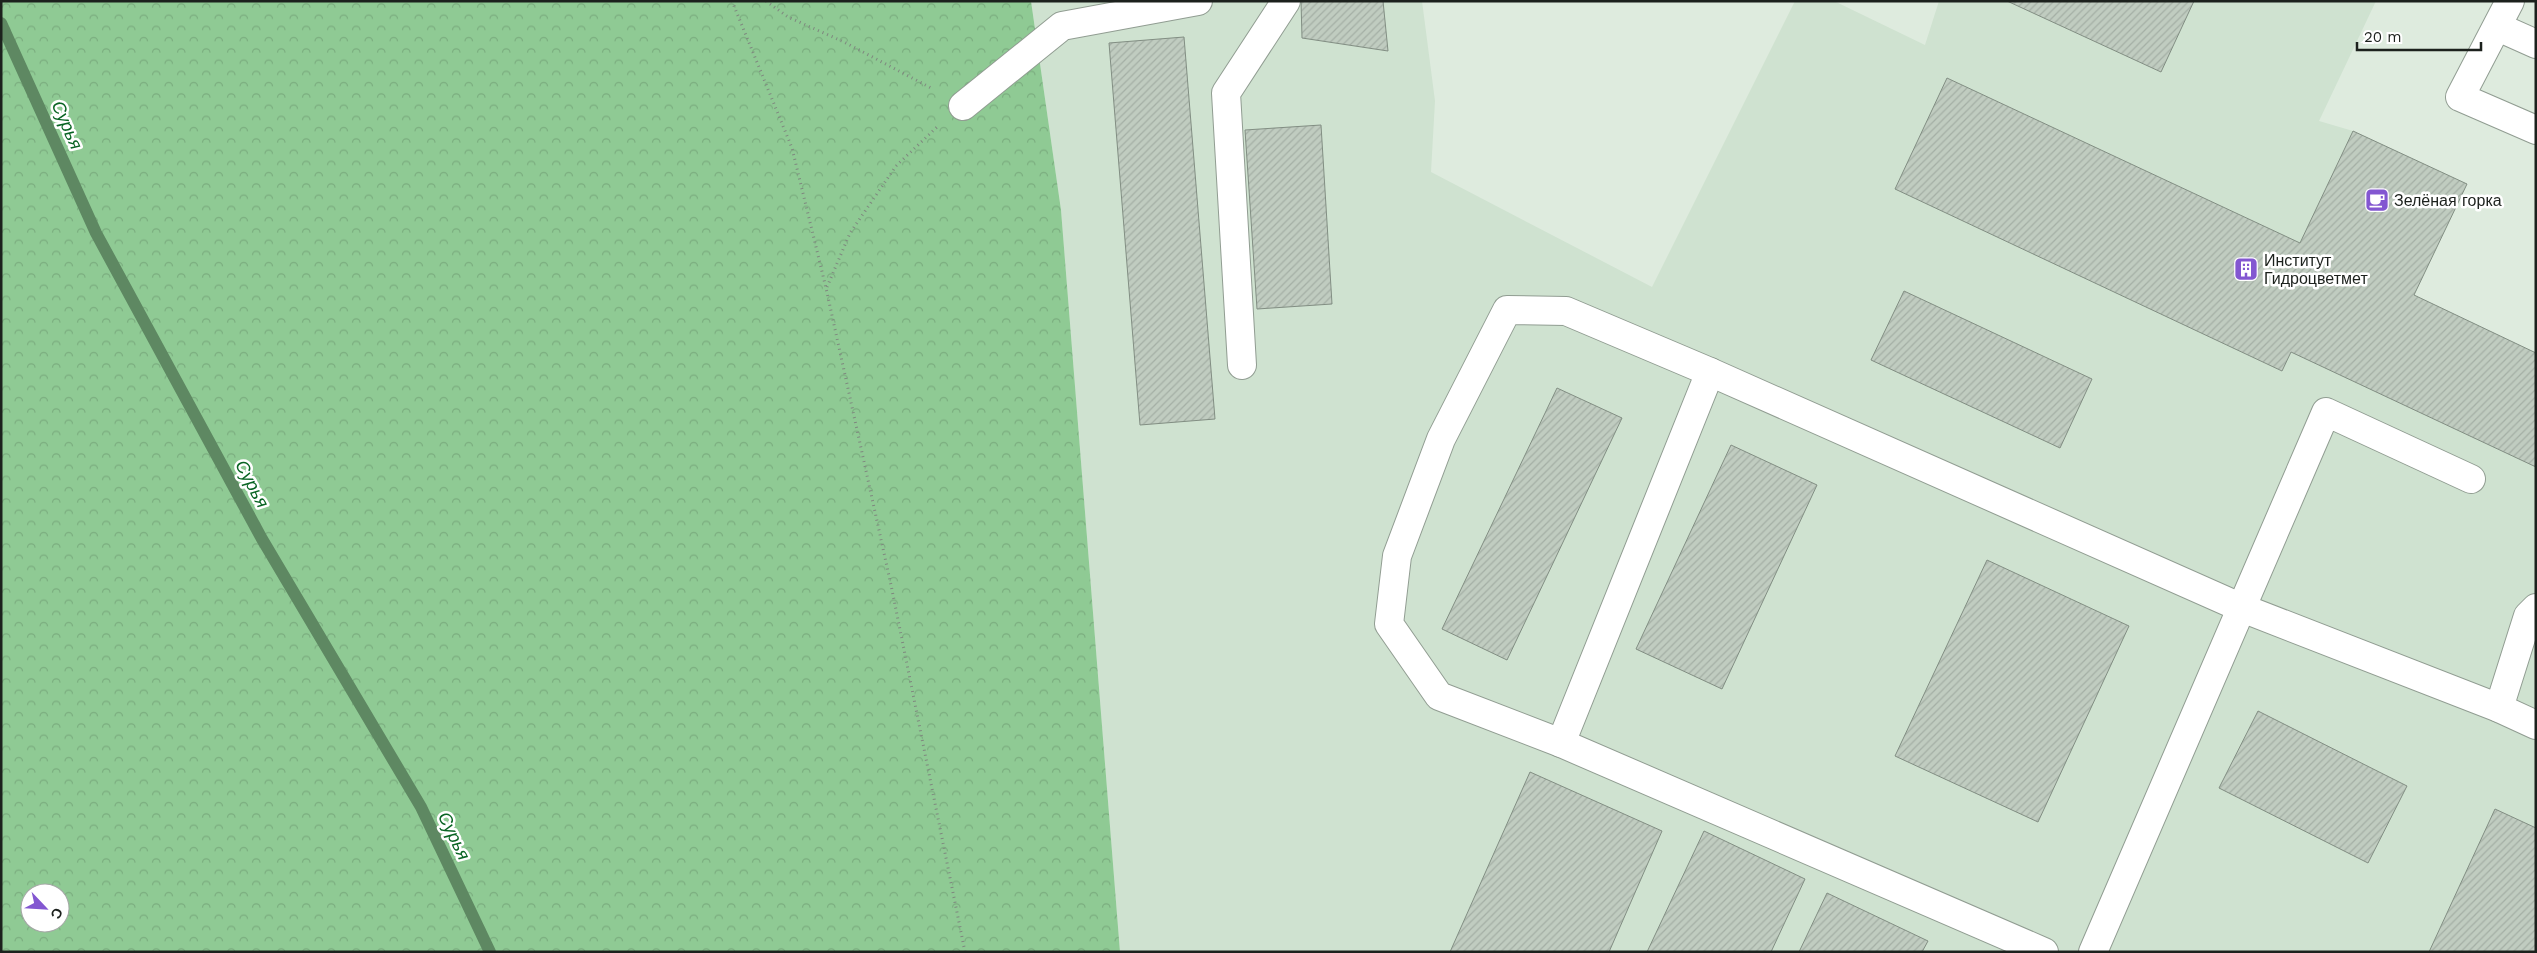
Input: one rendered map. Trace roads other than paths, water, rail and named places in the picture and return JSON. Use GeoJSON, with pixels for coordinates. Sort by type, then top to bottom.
{"type":"FeatureCollection","features":[{"type":"Feature","properties":{"kind":"lane"},"geometry":{"type":"LineString","coordinates":[[963,106],[1062,26],[1168,3],[1198,1]]}},
{"type":"Feature","properties":{"kind":"lane"},"geometry":{"type":"LineString","coordinates":[[1242,365],[1226,93],[1286,1]]}},
{"type":"Feature","properties":{"kind":"lane"},"geometry":{"type":"LineString","coordinates":[[2510,1],[2460,97],[2536,130]]}},
{"type":"Feature","properties":{"kind":"lane"},"geometry":{"type":"LineString","coordinates":[[2498,27],[2536,44]]}},
{"type":"Feature","properties":{"kind":"lane"},"geometry":{"type":"LineString","coordinates":[[2044,952],[1561,743],[1439,696],[1389,624],[1397,556],[1440,439],[1507,310],[1566,311],[1710,372],[2242,608],[2499,708],[2536,725]]}},
{"type":"Feature","properties":{"kind":"lane"},"geometry":{"type":"LineString","coordinates":[[1561,743],[1710,372]]}},
{"type":"Feature","properties":{"kind":"lane"},"geometry":{"type":"LineString","coordinates":[[2093,952],[2326,412],[2471,479]]}},
{"type":"Feature","properties":{"kind":"lane"},"geometry":{"type":"LineString","coordinates":[[2499,708],[2528,616],[2536,608]]}},
{"type":"Feature","properties":{"kind":"waterway","name":"Сурья"},"geometry":{"type":"LineString","coordinates":[[1,23],[96,233],[262,539],[421,807],[490,952]]}},
{"type":"Feature","properties":{"kind":"place","name":"Зелёная горка"},"geometry":{"type":"Point","coordinates":[2377,200]}},
{"type":"Feature","properties":{"kind":"place","name":"Институт Гидроцветмет"},"geometry":{"type":"Point","coordinates":[2246,269]}}]}
